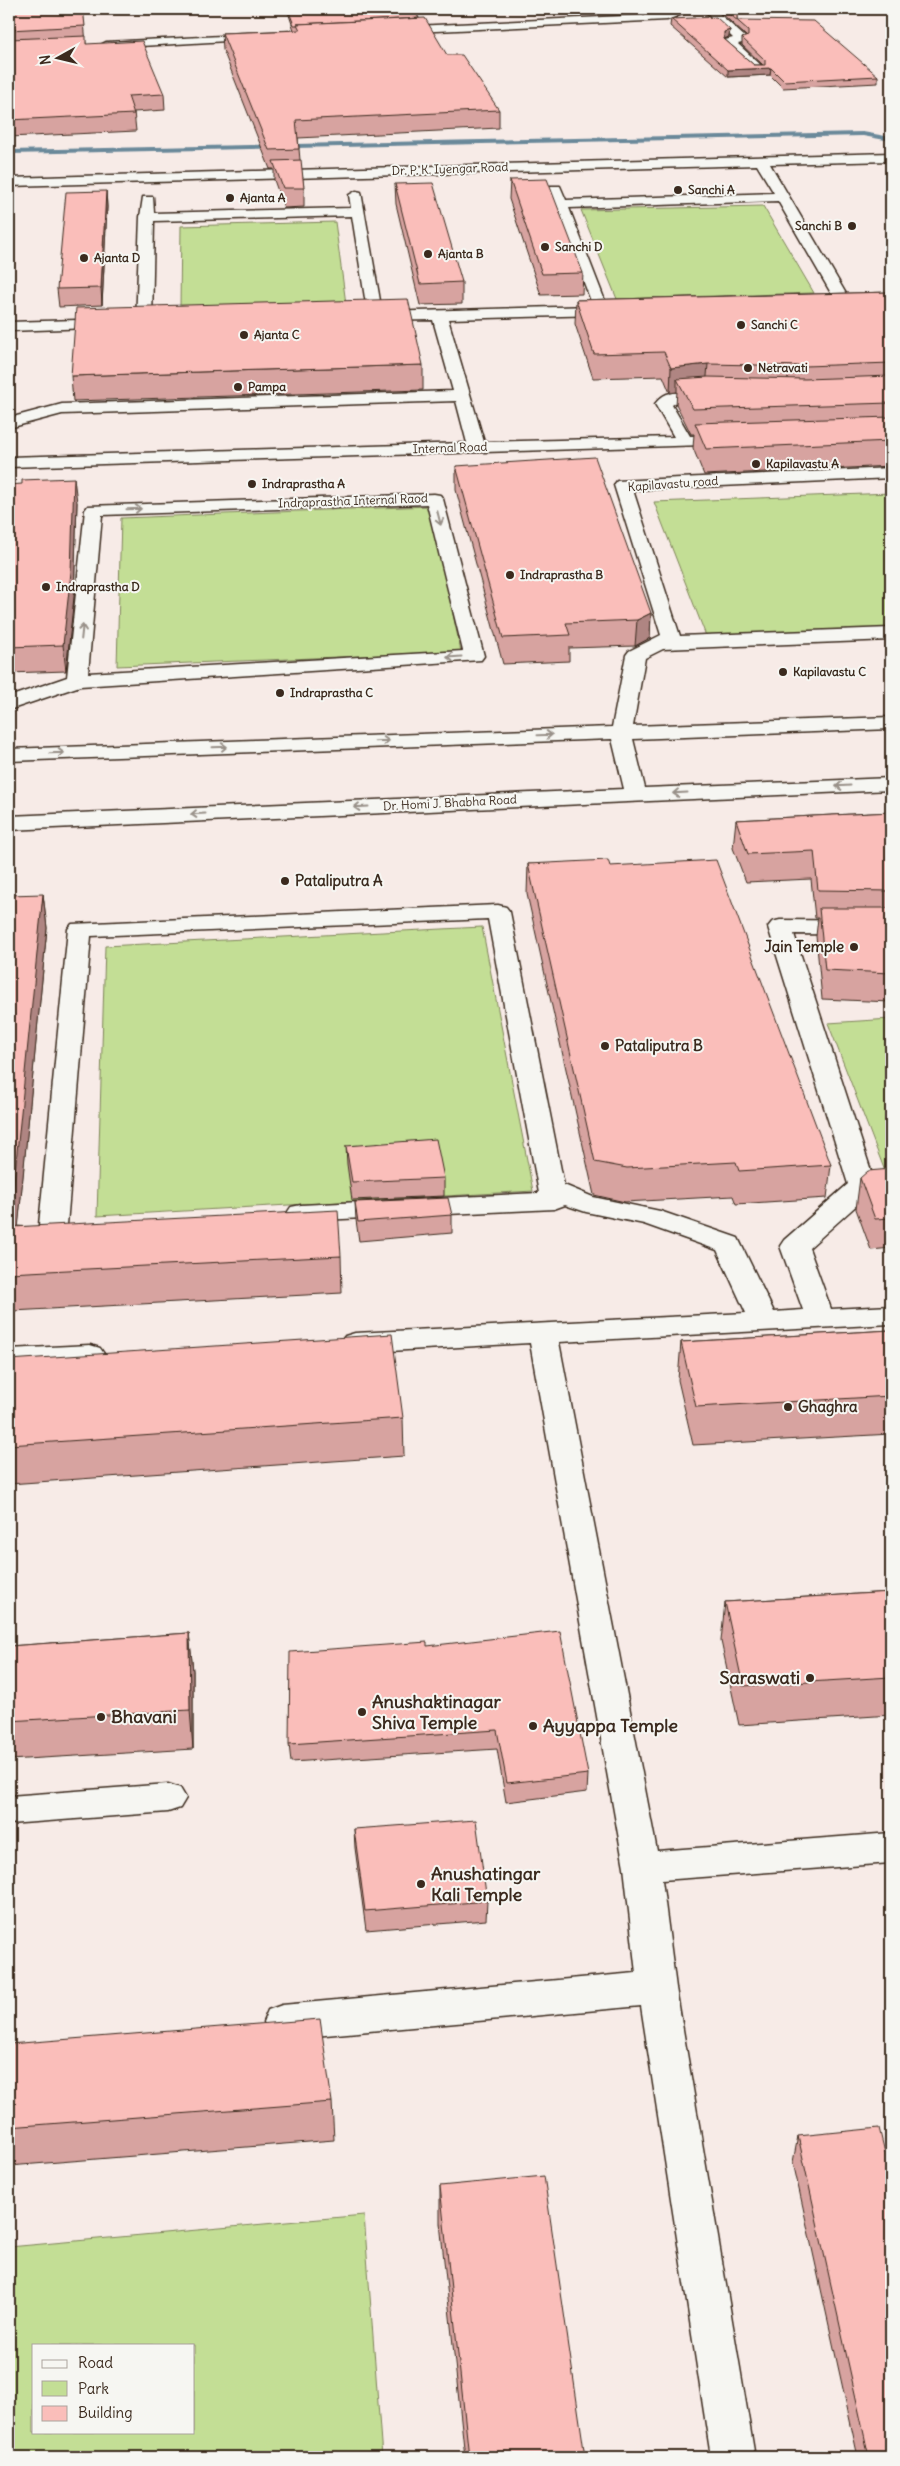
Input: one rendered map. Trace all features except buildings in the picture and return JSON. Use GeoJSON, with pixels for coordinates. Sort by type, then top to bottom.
{"type":"FeatureCollection","features":[{"type":"Feature","properties":{"kind":"street"},"geometry":{"type":"LineString","coordinates":[[378,31],[667,17],[690,9]]}},
{"type":"Feature","properties":{"kind":"street"},"geometry":{"type":"LineString","coordinates":[[708,9],[742,40],[729,42],[759,69]]}},
{"type":"Feature","properties":{"kind":"street"},"geometry":{"type":"LineString","coordinates":[[98,45],[268,37]]}},
{"type":"Feature","properties":{"kind":"street","name":"Dr. P. K. Iyengar Road"},"geometry":{"type":"LineString","coordinates":[[9,182],[891,157]]}},
{"type":"Feature","properties":{"kind":"street"},"geometry":{"type":"LineString","coordinates":[[761,160],[845,304],[806,305]]}},
{"type":"Feature","properties":{"kind":"street"},"geometry":{"type":"LineString","coordinates":[[545,166],[562,204],[602,311]]}},
{"type":"Feature","properties":{"kind":"street"},"geometry":{"type":"LineString","coordinates":[[352,172],[375,317]]}},
{"type":"Feature","properties":{"kind":"street"},"geometry":{"type":"LineString","coordinates":[[144,323],[149,178]]}},
{"type":"Feature","properties":{"kind":"street"},"geometry":{"type":"LineString","coordinates":[[562,204],[783,198]]}},
{"type":"Feature","properties":{"kind":"street"},"geometry":{"type":"LineString","coordinates":[[147,217],[359,212]]}},
{"type":"Feature","properties":{"kind":"street"},"geometry":{"type":"LineString","coordinates":[[356,318],[632,310]]}},
{"type":"Feature","properties":{"kind":"street"},"geometry":{"type":"LineString","coordinates":[[439,315],[477,447]]}},
{"type":"Feature","properties":{"kind":"street"},"geometry":{"type":"LineString","coordinates":[[9,327],[164,323]]}},
{"type":"Feature","properties":{"kind":"street"},"geometry":{"type":"LineString","coordinates":[[9,423],[62,409],[462,396]]}},
{"type":"Feature","properties":{"kind":"street"},"geometry":{"type":"LineString","coordinates":[[685,441],[670,419],[663,404],[671,398],[726,396]]}},
{"type":"Feature","properties":{"kind":"street","name":"Internal Road"},"geometry":{"type":"LineString","coordinates":[[9,462],[744,439]]}},
{"type":"Feature","properties":{"kind":"street","name":"Kapilavastu road"},"geometry":{"type":"LineString","coordinates":[[661,643],[671,637],[622,485],[891,473]]}},
{"type":"Feature","properties":{"kind":"street","name":"Indraprastha Internal Raod"},"geometry":{"type":"LineString","coordinates":[[9,704],[77,680],[474,656],[434,498],[94,510],[77,680]]}},
{"type":"Feature","properties":{"kind":"street"},"geometry":{"type":"LineString","coordinates":[[636,795],[621,733],[636,655],[661,643],[891,634]]}},
{"type":"Feature","properties":{"kind":"street"},"geometry":{"type":"LineString","coordinates":[[9,755],[891,723]]}},
{"type":"Feature","properties":{"kind":"street","name":"Dr. Homi J. Bhabha Road"},"geometry":{"type":"LineString","coordinates":[[9,823],[891,784]]}},
{"type":"Feature","properties":{"kind":"street"},"geometry":{"type":"LineString","coordinates":[[26,1238],[63,1225],[80,929],[498,912],[554,1200],[279,1214]]}},
{"type":"Feature","properties":{"kind":"street"},"geometry":{"type":"LineString","coordinates":[[862,1186],[780,927],[891,928]]}},
{"type":"Feature","properties":{"kind":"street"},"geometry":{"type":"LineString","coordinates":[[820,1319],[794,1246],[862,1186],[891,1184]]}},
{"type":"Feature","properties":{"kind":"street"},"geometry":{"type":"LineString","coordinates":[[552,1190],[586,1204],[650,1217],[728,1244],[765,1322]]}},
{"type":"Feature","properties":{"kind":"street"},"geometry":{"type":"LineString","coordinates":[[325,1344],[891,1315]]}},
{"type":"Feature","properties":{"kind":"street"},"geometry":{"type":"LineString","coordinates":[[543,1334],[642,1867],[657,1988],[733,2457]]}},
{"type":"Feature","properties":{"kind":"street"},"geometry":{"type":"LineString","coordinates":[[9,1359],[118,1354]]}},
{"type":"Feature","properties":{"kind":"street"},"geometry":{"type":"LineString","coordinates":[[9,1810],[168,1798]]}},
{"type":"Feature","properties":{"kind":"street"},"geometry":{"type":"LineString","coordinates":[[642,1867],[891,1848]]}},
{"type":"Feature","properties":{"kind":"street"},"geometry":{"type":"LineString","coordinates":[[245,2026],[657,1988]]}},
{"type":"Feature","properties":{"kind":"green space"},"geometry":{"type":"Polygon","coordinates":[[[763,206],[814,293],[617,299],[581,210],[763,206]]]}},
{"type":"Feature","properties":{"kind":"green space"},"geometry":{"type":"Polygon","coordinates":[[[335,222],[346,304],[180,308],[181,226],[335,222]]]}},
{"type":"Feature","properties":{"kind":"green space"},"geometry":{"type":"Polygon","coordinates":[[[891,493],[891,639],[710,646],[654,502],[891,493]]]}},
{"type":"Feature","properties":{"kind":"green space"},"geometry":{"type":"Polygon","coordinates":[[[430,506],[461,652],[117,666],[121,518],[430,506]]]}},
{"type":"Feature","properties":{"kind":"green space"},"geometry":{"type":"Polygon","coordinates":[[[482,927],[533,1191],[97,1216],[105,946],[482,927]]]}},
{"type":"Feature","properties":{"kind":"green space"},"geometry":{"type":"Polygon","coordinates":[[[891,1019],[891,1179],[888,1179],[828,1023],[891,1019]]]}},
{"type":"Feature","properties":{"kind":"green space"},"geometry":{"type":"Polygon","coordinates":[[[364,2215],[382,2457],[9,2457],[9,2247],[364,2215]]]}},
{"type":"Feature","properties":{"kind":"waterway"},"geometry":{"type":"LineString","coordinates":[[9,152],[863,134],[891,139]]}},
{"type":"Feature","properties":{"kind":"place","name":"Sanchi A"},"geometry":{"type":"Point","coordinates":[678,190]}},
{"type":"Feature","properties":{"kind":"place","name":"Ajanta A"},"geometry":{"type":"Point","coordinates":[230,198]}},
{"type":"Feature","properties":{"kind":"place","name":"Sanchi B"},"geometry":{"type":"Point","coordinates":[852,226]}},
{"type":"Feature","properties":{"kind":"place","name":"Sanchi D"},"geometry":{"type":"Point","coordinates":[545,247]}},
{"type":"Feature","properties":{"kind":"place","name":"Ajanta B"},"geometry":{"type":"Point","coordinates":[428,254]}},
{"type":"Feature","properties":{"kind":"place","name":"Ajanta D"},"geometry":{"type":"Point","coordinates":[84,258]}},
{"type":"Feature","properties":{"kind":"place","name":"Sanchi C"},"geometry":{"type":"Point","coordinates":[741,325]}},
{"type":"Feature","properties":{"kind":"place","name":"Ajanta C"},"geometry":{"type":"Point","coordinates":[244,335]}},
{"type":"Feature","properties":{"kind":"place","name":"Netravati"},"geometry":{"type":"Point","coordinates":[748,368]}},
{"type":"Feature","properties":{"kind":"place","name":"Pampa"},"geometry":{"type":"Point","coordinates":[238,387]}},
{"type":"Feature","properties":{"kind":"place","name":"Kapilavastu A"},"geometry":{"type":"Point","coordinates":[756,464]}},
{"type":"Feature","properties":{"kind":"place","name":"Indraprastha A"},"geometry":{"type":"Point","coordinates":[252,484]}},
{"type":"Feature","properties":{"kind":"place","name":"Indraprastha B"},"geometry":{"type":"Point","coordinates":[510,575]}},
{"type":"Feature","properties":{"kind":"place","name":"Indraprastha D"},"geometry":{"type":"Point","coordinates":[46,587]}},
{"type":"Feature","properties":{"kind":"place","name":"Kapilavastu C"},"geometry":{"type":"Point","coordinates":[783,672]}},
{"type":"Feature","properties":{"kind":"place","name":"Indraprastha C"},"geometry":{"type":"Point","coordinates":[280,693]}},
{"type":"Feature","properties":{"kind":"place","name":"Pataliputra A"},"geometry":{"type":"Point","coordinates":[285,881]}},
{"type":"Feature","properties":{"kind":"place","name":"Jain Temple"},"geometry":{"type":"Point","coordinates":[854,947]}},
{"type":"Feature","properties":{"kind":"place","name":"Pataliputra B"},"geometry":{"type":"Point","coordinates":[605,1046]}},
{"type":"Feature","properties":{"kind":"place","name":"Ghaghra"},"geometry":{"type":"Point","coordinates":[788,1407]}},
{"type":"Feature","properties":{"kind":"place","name":"Saraswati"},"geometry":{"type":"Point","coordinates":[810,1678]}},
{"type":"Feature","properties":{"kind":"place","name":"Anushaktinagar Shiva Temple"},"geometry":{"type":"Point","coordinates":[362,1712]}},
{"type":"Feature","properties":{"kind":"place","name":"Bhavani"},"geometry":{"type":"Point","coordinates":[101,1717]}},
{"type":"Feature","properties":{"kind":"place","name":"Ayyappa Temple"},"geometry":{"type":"Point","coordinates":[533,1726]}},
{"type":"Feature","properties":{"kind":"place","name":"Anushatingar Kali Temple"},"geometry":{"type":"Point","coordinates":[421,1884]}}]}
